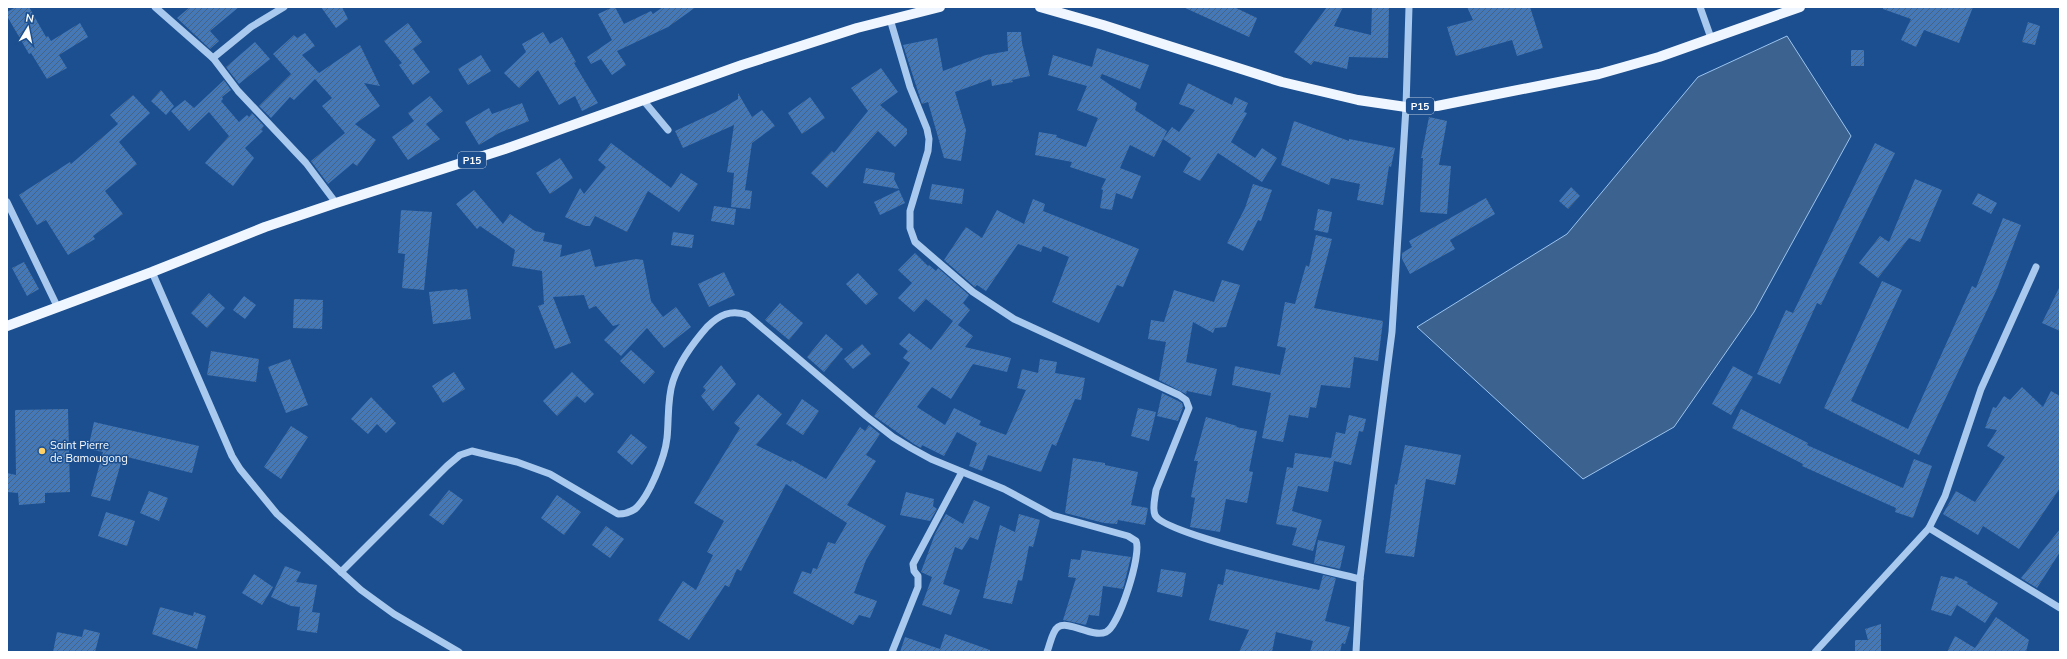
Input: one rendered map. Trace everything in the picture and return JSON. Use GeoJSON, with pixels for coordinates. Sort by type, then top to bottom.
{"type":"FeatureCollection","features":[{"type":"Feature","properties":{"kind":"main road","name":"P15"},"geometry":{"type":"LineString","coordinates":[[7,326],[57,306],[152,272],[265,227],[469,161],[735,67],[890,19],[940,7]]}},
{"type":"Feature","properties":{"kind":"main road","name":"P15"},"geometry":{"type":"LineString","coordinates":[[1040,7],[1103,25],[1282,82],[1358,100],[1406,107],[1437,106],[1599,74],[1659,56],[1800,7]]}},
{"type":"Feature","properties":{"kind":"street"},"geometry":{"type":"LineString","coordinates":[[155,7],[213,58],[238,91],[306,163],[336,203]]}},
{"type":"Feature","properties":{"kind":"street"},"geometry":{"type":"LineString","coordinates":[[213,58],[251,27],[284,7]]}},
{"type":"Feature","properties":{"kind":"street"},"geometry":{"type":"LineString","coordinates":[[1356,652],[1360,579],[1392,332],[1406,107],[1409,7]]}},
{"type":"Feature","properties":{"kind":"street"},"geometry":{"type":"LineString","coordinates":[[1700,7],[1711,38]]}},
{"type":"Feature","properties":{"kind":"street"},"geometry":{"type":"LineString","coordinates":[[890,19],[910,87],[928,129],[928,151],[910,211],[910,228],[915,242],[973,292],[1014,319],[1179,395],[1186,400],[1189,408],[1156,490],[1154,502],[1155,515],[1162,522],[1204,539],[1360,579]]}},
{"type":"Feature","properties":{"kind":"street"},"geometry":{"type":"LineString","coordinates":[[643,100],[668,130]]}},
{"type":"Feature","properties":{"kind":"street"},"geometry":{"type":"LineString","coordinates":[[7,202],[57,306]]}},
{"type":"Feature","properties":{"kind":"street"},"geometry":{"type":"LineString","coordinates":[[1815,652],[1929,528],[1945,496],[1981,389],[2036,267]]}},
{"type":"Feature","properties":{"kind":"street"},"geometry":{"type":"LineString","coordinates":[[152,272],[232,456],[240,469],[277,514],[361,590],[394,614],[459,652]]}},
{"type":"Feature","properties":{"kind":"street"},"geometry":{"type":"LineString","coordinates":[[341,572],[447,466],[460,455],[472,451],[517,462],[550,474],[618,514],[627,514],[635,509],[643,499],[664,454],[668,406],[673,381],[684,356],[696,339],[710,324],[723,314],[737,311],[747,315],[800,362],[893,437],[931,459],[1004,489],[1052,515],[1128,536],[1136,541],[1138,549],[1130,582],[1114,626],[1104,633],[1097,633],[1067,625],[1060,626],[1055,630],[1047,652]]}},
{"type":"Feature","properties":{"kind":"street"},"geometry":{"type":"LineString","coordinates":[[892,652],[920,582],[913,564],[962,472]]}},
{"type":"Feature","properties":{"kind":"street"},"geometry":{"type":"LineString","coordinates":[[1929,528],[2060,608]]}},
{"type":"Feature","properties":{"kind":"water"},"geometry":{"type":"Polygon","coordinates":[[[1787,36],[1851,136],[1754,312],[1674,427],[1583,479],[1417,327],[1567,234],[1698,77],[1787,36]]]}},
{"type":"Feature","properties":{"kind":"building"},"geometry":{"type":"Polygon","coordinates":[[[16,7],[29,7],[46,37],[48,36],[51,41],[80,23],[88,37],[59,55],[67,68],[47,79],[31,53],[29,54],[7,16],[7,12],[16,7]]]}},
{"type":"Feature","properties":{"kind":"building"},"geometry":{"type":"Polygon","coordinates":[[[190,7],[239,7],[210,31],[219,41],[210,49],[177,18],[190,7]]]}},
{"type":"Feature","properties":{"kind":"building"},"geometry":{"type":"Polygon","coordinates":[[[321,7],[342,7],[348,19],[336,28],[321,7]]]}},
{"type":"Feature","properties":{"kind":"building"},"geometry":{"type":"Polygon","coordinates":[[[615,7],[624,24],[651,11],[653,14],[663,7],[696,7],[668,27],[617,51],[626,65],[612,75],[601,59],[591,64],[587,57],[612,40],[598,14],[615,7]]]}},
{"type":"Feature","properties":{"kind":"building"},"geometry":{"type":"Polygon","coordinates":[[[1183,7],[1234,7],[1257,18],[1249,37],[1183,7]]]}},
{"type":"Feature","properties":{"kind":"building"},"geometry":{"type":"Polygon","coordinates":[[[1327,7],[1343,7],[1334,26],[1371,35],[1372,7],[1389,7],[1388,58],[1349,57],[1347,69],[1314,61],[1311,65],[1294,52],[1327,7]]]}},
{"type":"Feature","properties":{"kind":"building"},"geometry":{"type":"Polygon","coordinates":[[[1467,7],[1530,7],[1543,48],[1517,56],[1512,40],[1456,56],[1447,27],[1473,20],[1467,7]]]}},
{"type":"Feature","properties":{"kind":"building"},"geometry":{"type":"Polygon","coordinates":[[[1883,7],[1973,7],[1959,43],[1924,30],[1916,47],[1901,40],[1911,19],[1883,9],[1883,7]]]}},
{"type":"Feature","properties":{"kind":"building"},"geometry":{"type":"Polygon","coordinates":[[[2028,22],[2040,26],[2035,45],[2022,42],[2028,22]]]}},
{"type":"Feature","properties":{"kind":"building"},"geometry":{"type":"Polygon","coordinates":[[[408,23],[422,42],[413,49],[430,72],[413,85],[399,65],[402,63],[384,41],[408,23]]]}},
{"type":"Feature","properties":{"kind":"building"},"geometry":{"type":"Polygon","coordinates":[[[543,32],[550,44],[562,37],[576,62],[574,63],[598,103],[582,111],[575,96],[559,105],[538,70],[519,88],[504,73],[526,52],[522,44],[543,32]]]}},
{"type":"Feature","properties":{"kind":"building"},"geometry":{"type":"Polygon","coordinates":[[[1007,32],[1021,32],[1022,43],[1030,76],[1012,80],[1013,82],[992,86],[991,79],[955,92],[966,130],[961,161],[944,158],[928,102],[922,104],[903,45],[937,38],[943,71],[986,55],[1008,51],[1007,32]]]}},
{"type":"Feature","properties":{"kind":"building"},"geometry":{"type":"Polygon","coordinates":[[[305,33],[315,46],[302,55],[319,73],[360,45],[380,86],[364,83],[380,106],[355,124],[376,140],[357,166],[353,163],[328,184],[311,161],[345,133],[322,106],[332,98],[315,79],[294,100],[290,97],[271,118],[259,106],[291,74],[273,54],[294,35],[297,38],[305,33]]]}},
{"type":"Feature","properties":{"kind":"building"},"geometry":{"type":"Polygon","coordinates":[[[255,42],[270,59],[239,84],[226,67],[255,42]]]}},
{"type":"Feature","properties":{"kind":"building"},"geometry":{"type":"Polygon","coordinates":[[[1097,48],[1149,65],[1140,89],[1102,74],[1100,78],[1137,103],[1135,110],[1167,131],[1154,157],[1130,145],[1120,168],[1141,176],[1132,199],[1116,193],[1112,210],[1100,208],[1103,190],[1101,189],[1106,179],[1070,167],[1072,162],[1035,155],[1039,132],[1057,135],[1056,137],[1086,147],[1098,118],[1077,110],[1087,86],[1048,75],[1053,55],[1092,67],[1097,48]]]}},
{"type":"Feature","properties":{"kind":"building"},"geometry":{"type":"Polygon","coordinates":[[[1851,50],[1864,50],[1864,66],[1851,66],[1851,50]]]}},
{"type":"Feature","properties":{"kind":"building"},"geometry":{"type":"Polygon","coordinates":[[[481,55],[491,71],[468,85],[458,69],[481,55]]]}},
{"type":"Feature","properties":{"kind":"building"},"geometry":{"type":"Polygon","coordinates":[[[881,68],[898,92],[880,105],[907,129],[907,134],[895,147],[878,131],[827,188],[811,173],[832,151],[834,153],[868,111],[851,88],[881,68]]]}},
{"type":"Feature","properties":{"kind":"building"},"geometry":{"type":"Polygon","coordinates":[[[224,80],[231,90],[222,97],[223,99],[221,101],[239,122],[247,115],[249,117],[252,113],[264,126],[261,130],[263,131],[245,148],[254,158],[233,186],[205,163],[229,136],[209,112],[189,131],[171,111],[185,100],[194,108],[224,80]]]}},
{"type":"Feature","properties":{"kind":"building"},"geometry":{"type":"Polygon","coordinates":[[[1188,83],[1232,105],[1235,97],[1248,103],[1244,112],[1247,113],[1231,142],[1255,158],[1262,148],[1277,158],[1262,182],[1218,153],[1200,181],[1183,172],[1191,158],[1163,139],[1172,127],[1179,132],[1195,110],[1179,104],[1188,83]]]}},
{"type":"Feature","properties":{"kind":"building"},"geometry":{"type":"Polygon","coordinates":[[[161,90],[174,106],[166,115],[151,101],[161,90]]]}},
{"type":"Feature","properties":{"kind":"building"},"geometry":{"type":"Polygon","coordinates":[[[738,93],[752,117],[762,110],[775,126],[752,143],[745,190],[752,191],[750,209],[731,207],[734,173],[727,172],[734,125],[683,148],[675,131],[718,111],[738,99],[738,93]]]}},
{"type":"Feature","properties":{"kind":"building"},"geometry":{"type":"Polygon","coordinates":[[[133,95],[150,113],[119,142],[137,164],[105,191],[123,214],[93,236],[95,239],[68,255],[46,220],[37,225],[19,195],[70,162],[71,164],[118,124],[110,115],[133,95]]]}},
{"type":"Feature","properties":{"kind":"building"},"geometry":{"type":"Polygon","coordinates":[[[430,96],[443,111],[426,124],[440,139],[408,160],[392,137],[414,121],[408,113],[430,96]]]}},
{"type":"Feature","properties":{"kind":"building"},"geometry":{"type":"Polygon","coordinates":[[[810,97],[825,118],[802,134],[788,113],[810,97]]]}},
{"type":"Feature","properties":{"kind":"building"},"geometry":{"type":"Polygon","coordinates":[[[522,103],[529,121],[499,133],[479,145],[465,122],[489,108],[492,114],[522,103]]]}},
{"type":"Feature","properties":{"kind":"building"},"geometry":{"type":"Polygon","coordinates":[[[1429,117],[1447,121],[1439,165],[1451,166],[1447,214],[1420,212],[1423,158],[1421,158],[1429,117]]]}},
{"type":"Feature","properties":{"kind":"building"},"geometry":{"type":"Polygon","coordinates":[[[1294,121],[1349,141],[1349,139],[1395,148],[1391,167],[1389,166],[1383,205],[1357,200],[1360,184],[1331,178],[1329,185],[1281,165],[1294,121]]]}},
{"type":"Feature","properties":{"kind":"building"},"geometry":{"type":"Polygon","coordinates":[[[611,143],[671,188],[681,173],[698,184],[679,212],[648,191],[627,232],[595,216],[590,226],[585,226],[565,217],[580,188],[584,194],[606,167],[598,160],[611,143]]]}},
{"type":"Feature","properties":{"kind":"building"},"geometry":{"type":"Polygon","coordinates":[[[1875,143],[1895,153],[1821,305],[1817,303],[1780,384],[1757,374],[1786,310],[1793,313],[1875,143]]]}},
{"type":"Feature","properties":{"kind":"building"},"geometry":{"type":"Polygon","coordinates":[[[560,158],[573,178],[550,194],[536,173],[560,158]]]}},
{"type":"Feature","properties":{"kind":"building"},"geometry":{"type":"Polygon","coordinates":[[[866,168],[895,173],[894,179],[899,189],[863,183],[866,168]]]}},
{"type":"Feature","properties":{"kind":"building"},"geometry":{"type":"Polygon","coordinates":[[[1915,179],[1942,190],[1920,242],[1909,238],[1878,278],[1859,263],[1880,236],[1889,242],[1915,179]]]}},
{"type":"Feature","properties":{"kind":"building"},"geometry":{"type":"Polygon","coordinates":[[[932,184],[964,189],[962,204],[929,199],[932,184]]]}},
{"type":"Feature","properties":{"kind":"building"},"geometry":{"type":"Polygon","coordinates":[[[1253,184],[1272,190],[1261,221],[1258,220],[1243,251],[1227,243],[1245,208],[1253,184]]]}},
{"type":"Feature","properties":{"kind":"building"},"geometry":{"type":"Polygon","coordinates":[[[1571,187],[1580,196],[1568,209],[1559,201],[1571,187]]]}},
{"type":"Feature","properties":{"kind":"building"},"geometry":{"type":"Polygon","coordinates":[[[474,190],[503,224],[510,214],[535,231],[545,233],[543,241],[562,245],[560,257],[590,249],[595,267],[636,259],[643,260],[651,301],[663,317],[676,307],[691,327],[664,348],[647,328],[621,356],[604,340],[620,324],[613,326],[596,306],[589,309],[584,295],[553,297],[571,343],[555,349],[538,306],[544,304],[542,271],[512,266],[515,250],[480,226],[477,229],[456,204],[474,190]]]}},
{"type":"Feature","properties":{"kind":"building"},"geometry":{"type":"Polygon","coordinates":[[[899,190],[905,203],[880,215],[874,202],[899,190]]]}},
{"type":"Feature","properties":{"kind":"building"},"geometry":{"type":"Polygon","coordinates":[[[1978,193],[1997,203],[1991,214],[1972,204],[1978,193]]]}},
{"type":"Feature","properties":{"kind":"building"},"geometry":{"type":"Polygon","coordinates":[[[1486,198],[1495,214],[1450,240],[1455,249],[1410,274],[1402,259],[1402,253],[1412,247],[1409,241],[1486,198]]]}},
{"type":"Feature","properties":{"kind":"building"},"geometry":{"type":"Polygon","coordinates":[[[1033,199],[1045,204],[1043,211],[1139,249],[1123,287],[1117,285],[1099,323],[1052,302],[1069,257],[1043,246],[1041,252],[1018,244],[986,291],[977,285],[975,287],[944,260],[966,227],[982,238],[997,210],[1024,224],[1033,199]]]}},
{"type":"Feature","properties":{"kind":"building"},"geometry":{"type":"Polygon","coordinates":[[[714,206],[736,209],[734,225],[711,221],[714,206]]]}},
{"type":"Feature","properties":{"kind":"building"},"geometry":{"type":"Polygon","coordinates":[[[1318,209],[1332,212],[1328,233],[1314,230],[1318,209]]]}},
{"type":"Feature","properties":{"kind":"building"},"geometry":{"type":"Polygon","coordinates":[[[401,210],[432,212],[424,290],[402,288],[405,254],[398,253],[401,210]]]}},
{"type":"Feature","properties":{"kind":"building"},"geometry":{"type":"Polygon","coordinates":[[[2003,218],[2021,225],[1997,289],[1919,455],[1824,408],[1882,281],[1902,290],[1851,401],[1908,429],[1972,286],[1976,288],[2003,218]]]}},
{"type":"Feature","properties":{"kind":"building"},"geometry":{"type":"Polygon","coordinates":[[[673,232],[694,235],[692,248],[671,245],[673,232]]]}},
{"type":"Feature","properties":{"kind":"building"},"geometry":{"type":"Polygon","coordinates":[[[1316,235],[1332,239],[1314,308],[1383,321],[1378,361],[1354,357],[1350,388],[1321,385],[1316,408],[1310,407],[1308,418],[1289,415],[1283,442],[1262,438],[1271,393],[1232,385],[1235,366],[1280,375],[1286,348],[1277,346],[1285,302],[1295,304],[1306,265],[1309,267],[1316,235]]]}},
{"type":"Feature","properties":{"kind":"building"},"geometry":{"type":"Polygon","coordinates":[[[915,253],[928,266],[929,265],[936,271],[938,268],[969,295],[963,303],[970,310],[958,325],[973,336],[965,347],[1011,358],[1007,372],[973,364],[951,399],[932,387],[917,407],[945,425],[954,408],[981,421],[979,425],[1006,435],[1026,390],[1017,388],[1022,369],[1038,373],[1040,359],[1057,362],[1055,373],[1085,378],[1081,400],[1075,399],[1056,446],[1052,444],[1041,472],[988,455],[982,471],[969,466],[977,443],[957,432],[944,456],[922,445],[921,448],[914,444],[874,416],[910,363],[903,358],[908,351],[899,344],[909,333],[931,350],[953,321],[926,299],[914,312],[898,298],[912,283],[898,270],[915,253]]]}},
{"type":"Feature","properties":{"kind":"building"},"geometry":{"type":"Polygon","coordinates":[[[24,262],[39,289],[27,296],[12,268],[24,262]]]}},
{"type":"Feature","properties":{"kind":"building"},"geometry":{"type":"Polygon","coordinates":[[[724,272],[735,295],[709,307],[698,284],[724,272]]]}},
{"type":"Feature","properties":{"kind":"building"},"geometry":{"type":"Polygon","coordinates":[[[858,273],[878,294],[866,305],[846,284],[858,273]]]}},
{"type":"Feature","properties":{"kind":"building"},"geometry":{"type":"Polygon","coordinates":[[[1222,280],[1240,285],[1226,327],[1215,328],[1213,333],[1193,322],[1186,362],[1217,369],[1211,396],[1187,391],[1186,394],[1159,380],[1166,342],[1148,339],[1151,320],[1164,322],[1174,290],[1214,302],[1222,280]]]}},
{"type":"Feature","properties":{"kind":"building"},"geometry":{"type":"Polygon","coordinates":[[[2060,286],[2060,331],[2042,323],[2060,286]]]}},
{"type":"Feature","properties":{"kind":"building"},"geometry":{"type":"Polygon","coordinates":[[[467,289],[471,319],[433,324],[429,292],[467,289]]]}},
{"type":"Feature","properties":{"kind":"building"},"geometry":{"type":"Polygon","coordinates":[[[209,293],[225,308],[207,328],[191,313],[209,293]]]}},
{"type":"Feature","properties":{"kind":"building"},"geometry":{"type":"Polygon","coordinates":[[[244,296],[256,305],[245,319],[233,310],[244,296]]]}},
{"type":"Feature","properties":{"kind":"building"},"geometry":{"type":"Polygon","coordinates":[[[294,299],[323,300],[322,329],[293,328],[294,299]]]}},
{"type":"Feature","properties":{"kind":"building"},"geometry":{"type":"Polygon","coordinates":[[[780,303],[803,323],[789,340],[765,320],[780,303]]]}},
{"type":"Feature","properties":{"kind":"building"},"geometry":{"type":"Polygon","coordinates":[[[826,334],[843,349],[824,372],[807,357],[826,334]]]}},
{"type":"Feature","properties":{"kind":"building"},"geometry":{"type":"Polygon","coordinates":[[[862,344],[871,354],[853,369],[844,359],[862,344]]]}},
{"type":"Feature","properties":{"kind":"building"},"geometry":{"type":"Polygon","coordinates":[[[631,350],[655,372],[644,384],[620,361],[631,350]]]}},
{"type":"Feature","properties":{"kind":"building"},"geometry":{"type":"Polygon","coordinates":[[[211,351],[259,359],[256,382],[207,375],[211,351]]]}},
{"type":"Feature","properties":{"kind":"building"},"geometry":{"type":"Polygon","coordinates":[[[290,359],[308,405],[286,413],[268,367],[290,359]]]}},
{"type":"Feature","properties":{"kind":"building"},"geometry":{"type":"Polygon","coordinates":[[[721,365],[736,384],[713,411],[701,396],[706,390],[703,387],[721,365]]]}},
{"type":"Feature","properties":{"kind":"building"},"geometry":{"type":"Polygon","coordinates":[[[1733,366],[1753,377],[1731,415],[1712,404],[1733,366]]]}},
{"type":"Feature","properties":{"kind":"building"},"geometry":{"type":"Polygon","coordinates":[[[454,372],[465,389],[443,403],[432,386],[454,372]]]}},
{"type":"Feature","properties":{"kind":"building"},"geometry":{"type":"Polygon","coordinates":[[[572,372],[594,394],[585,403],[577,396],[557,416],[543,401],[572,372]]]}},
{"type":"Feature","properties":{"kind":"building"},"geometry":{"type":"Polygon","coordinates":[[[2022,387],[2043,407],[2051,391],[2060,396],[2060,488],[2019,549],[1983,526],[1978,535],[1943,514],[1956,491],[1975,502],[2005,457],[1987,446],[1997,430],[1985,428],[1993,407],[1996,408],[2004,396],[2010,400],[2022,387]]]}},
{"type":"Feature","properties":{"kind":"building"},"geometry":{"type":"Polygon","coordinates":[[[1162,393],[1182,403],[1183,407],[1178,421],[1157,416],[1162,393]]]}},
{"type":"Feature","properties":{"kind":"building"},"geometry":{"type":"Polygon","coordinates":[[[758,394],[782,414],[756,445],[791,462],[792,460],[826,479],[860,427],[865,431],[869,425],[880,434],[866,455],[876,461],[847,505],[886,526],[866,560],[854,593],[877,601],[870,618],[859,615],[853,625],[793,593],[802,571],[811,574],[813,568],[817,569],[828,542],[835,544],[847,523],[786,484],[741,571],[737,569],[729,587],[725,585],[689,640],[658,620],[683,581],[696,590],[713,555],[707,552],[724,521],[694,503],[740,428],[734,423],[758,394]]]}},
{"type":"Feature","properties":{"kind":"building"},"geometry":{"type":"Polygon","coordinates":[[[371,397],[396,423],[386,433],[377,424],[368,434],[351,419],[371,397]]]}},
{"type":"Feature","properties":{"kind":"building"},"geometry":{"type":"Polygon","coordinates":[[[802,399],[819,411],[803,435],[786,424],[802,399]]]}},
{"type":"Feature","properties":{"kind":"building"},"geometry":{"type":"Polygon","coordinates":[[[1138,408],[1156,412],[1149,441],[1131,436],[1138,408]]]}},
{"type":"Feature","properties":{"kind":"building","name":"Saint Pierre de Bamougong"},"geometry":{"type":"Polygon","coordinates":[[[68,409],[70,492],[45,493],[45,503],[19,505],[18,493],[7,492],[7,473],[16,475],[15,410],[68,409]]]}},
{"type":"Feature","properties":{"kind":"building"},"geometry":{"type":"Polygon","coordinates":[[[1741,409],[1808,443],[1807,445],[1903,488],[1914,459],[1932,466],[1913,518],[1895,512],[1896,508],[1802,466],[1803,464],[1732,428],[1741,409]]]}},
{"type":"Feature","properties":{"kind":"building"},"geometry":{"type":"Polygon","coordinates":[[[1349,415],[1366,419],[1363,432],[1359,431],[1351,465],[1334,461],[1328,492],[1298,486],[1292,511],[1322,520],[1313,551],[1292,545],[1297,528],[1276,524],[1287,467],[1293,468],[1295,453],[1331,458],[1336,432],[1345,434],[1349,415]]]}},
{"type":"Feature","properties":{"kind":"building"},"geometry":{"type":"Polygon","coordinates":[[[1206,417],[1237,426],[1236,427],[1257,431],[1249,471],[1253,472],[1247,503],[1226,499],[1220,532],[1190,527],[1195,498],[1191,497],[1198,461],[1194,461],[1206,417]]]}},
{"type":"Feature","properties":{"kind":"building"},"geometry":{"type":"Polygon","coordinates":[[[94,422],[199,446],[192,473],[123,456],[110,501],[91,496],[103,452],[88,449],[94,422]]]}},
{"type":"Feature","properties":{"kind":"building"},"geometry":{"type":"Polygon","coordinates":[[[291,426],[308,437],[281,479],[264,467],[291,426]]]}},
{"type":"Feature","properties":{"kind":"building"},"geometry":{"type":"Polygon","coordinates":[[[631,434],[647,447],[632,465],[617,452],[631,434]]]}},
{"type":"Feature","properties":{"kind":"building"},"geometry":{"type":"Polygon","coordinates":[[[1405,445],[1461,455],[1455,485],[1426,479],[1414,557],[1385,553],[1395,484],[1397,485],[1405,445]]]}},
{"type":"Feature","properties":{"kind":"building"},"geometry":{"type":"Polygon","coordinates":[[[1073,458],[1105,463],[1105,465],[1138,472],[1131,505],[1148,508],[1145,525],[1118,520],[1117,524],[1104,523],[1065,513],[1073,458]]]}},
{"type":"Feature","properties":{"kind":"building"},"geometry":{"type":"Polygon","coordinates":[[[449,490],[463,500],[443,525],[429,515],[449,490]]]}},
{"type":"Feature","properties":{"kind":"building"},"geometry":{"type":"Polygon","coordinates":[[[149,491],[168,498],[159,521],[140,513],[149,491]]]}},
{"type":"Feature","properties":{"kind":"building"},"geometry":{"type":"Polygon","coordinates":[[[906,492],[934,499],[933,506],[937,509],[930,521],[900,515],[906,492]]]}},
{"type":"Feature","properties":{"kind":"building"},"geometry":{"type":"Polygon","coordinates":[[[557,495],[581,512],[564,535],[541,518],[557,495]]]}},
{"type":"Feature","properties":{"kind":"building"},"geometry":{"type":"Polygon","coordinates":[[[974,500],[990,507],[978,540],[970,537],[962,550],[955,547],[943,584],[960,590],[951,615],[922,605],[932,577],[921,572],[935,534],[946,514],[963,524],[974,500]]]}},
{"type":"Feature","properties":{"kind":"building"},"geometry":{"type":"Polygon","coordinates":[[[106,512],[135,521],[127,546],[98,536],[106,512]]]}},
{"type":"Feature","properties":{"kind":"building"},"geometry":{"type":"Polygon","coordinates":[[[1019,514],[1040,520],[1033,547],[1029,546],[1022,581],[1018,580],[1012,604],[983,598],[1000,525],[1015,532],[1019,514]]]}},
{"type":"Feature","properties":{"kind":"building"},"geometry":{"type":"Polygon","coordinates":[[[606,526],[624,539],[610,558],[592,545],[606,526]]]}},
{"type":"Feature","properties":{"kind":"building"},"geometry":{"type":"Polygon","coordinates":[[[2060,529],[2060,552],[2037,588],[2021,578],[2060,529]]]}},
{"type":"Feature","properties":{"kind":"building"},"geometry":{"type":"Polygon","coordinates":[[[1318,540],[1345,546],[1340,569],[1314,563],[1318,540]]]}},
{"type":"Feature","properties":{"kind":"building"},"geometry":{"type":"Polygon","coordinates":[[[1082,550],[1131,557],[1123,589],[1103,586],[1099,616],[1089,615],[1086,625],[1063,620],[1076,578],[1068,577],[1071,559],[1080,560],[1082,550]]]}},
{"type":"Feature","properties":{"kind":"building"},"geometry":{"type":"Polygon","coordinates":[[[285,566],[301,572],[296,582],[317,585],[312,612],[320,613],[317,633],[297,630],[300,607],[291,606],[271,597],[285,566]]]}},
{"type":"Feature","properties":{"kind":"building"},"geometry":{"type":"Polygon","coordinates":[[[1161,569],[1186,573],[1182,597],[1157,592],[1161,569]]]}},
{"type":"Feature","properties":{"kind":"building"},"geometry":{"type":"Polygon","coordinates":[[[1226,569],[1319,590],[1323,575],[1336,578],[1325,621],[1350,627],[1345,644],[1342,643],[1340,652],[1310,652],[1313,641],[1276,632],[1272,652],[1239,652],[1249,630],[1209,620],[1218,584],[1223,585],[1226,569]]]}},
{"type":"Feature","properties":{"kind":"building"},"geometry":{"type":"Polygon","coordinates":[[[254,574],[273,587],[262,605],[242,593],[254,574]]]}},
{"type":"Feature","properties":{"kind":"building"},"geometry":{"type":"Polygon","coordinates":[[[1941,576],[1954,579],[1955,576],[1968,582],[1967,584],[1998,603],[1985,623],[1957,605],[1951,616],[1931,610],[1941,576]]]}},
{"type":"Feature","properties":{"kind":"building"},"geometry":{"type":"Polygon","coordinates":[[[160,607],[193,616],[194,612],[206,616],[197,649],[152,634],[160,607]]]}},
{"type":"Feature","properties":{"kind":"building"},"geometry":{"type":"Polygon","coordinates":[[[1996,617],[2029,640],[2026,652],[1947,652],[1955,636],[1975,648],[1996,617]]]}},
{"type":"Feature","properties":{"kind":"building"},"geometry":{"type":"Polygon","coordinates":[[[1881,624],[1881,652],[1855,652],[1855,640],[1868,640],[1865,629],[1881,624]]]}},
{"type":"Feature","properties":{"kind":"building"},"geometry":{"type":"Polygon","coordinates":[[[84,629],[100,633],[95,652],[53,652],[57,632],[82,637],[84,629]]]}},
{"type":"Feature","properties":{"kind":"building"},"geometry":{"type":"Polygon","coordinates":[[[945,634],[990,650],[990,652],[900,652],[905,637],[940,649],[945,634]]]}},
{"type":"Feature","properties":{"kind":"place","name":"Saint Pierre de Bamougong"},"geometry":{"type":"Point","coordinates":[42,451]}}]}
